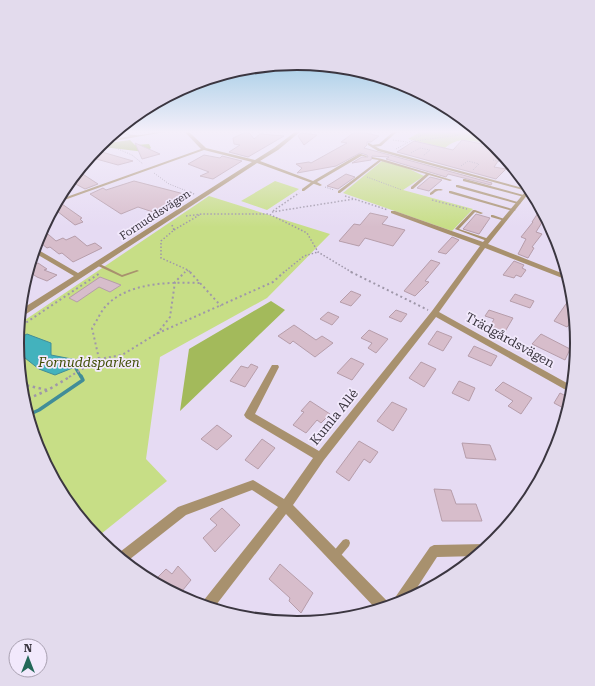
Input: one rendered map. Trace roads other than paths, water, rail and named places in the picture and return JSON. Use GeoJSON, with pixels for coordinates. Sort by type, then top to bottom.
{"type":"FeatureCollection","features":[{"type":"Feature","properties":{"kind":"street"},"geometry":{"type":"LineString","coordinates":[[65,199],[165,163]]}},
{"type":"Feature","properties":{"kind":"street","name":"Fornuddsvägen"},"geometry":{"type":"LineString","coordinates":[[26,310],[255,163]]}},
{"type":"Feature","properties":{"kind":"street"},"geometry":{"type":"LineString","coordinates":[[260,163],[320,185]]}},
{"type":"Feature","properties":{"kind":"street"},"geometry":{"type":"LineString","coordinates":[[314,182],[348,163]]}},
{"type":"Feature","properties":{"kind":"street","name":"Kumla Allé"},"geometry":{"type":"LineString","coordinates":[[210,602],[286,506],[320,457],[435,313],[486,242],[527,194]]}},
{"type":"Feature","properties":{"kind":"street"},"geometry":{"type":"LineString","coordinates":[[393,212],[486,242],[563,276]]}},
{"type":"Feature","properties":{"kind":"street"},"geometry":{"type":"LineString","coordinates":[[40,253],[78,276]]}},
{"type":"Feature","properties":{"kind":"street","name":"Trädgårdsvägen"},"geometry":{"type":"LineString","coordinates":[[435,313],[567,388]]}},
{"type":"Feature","properties":{"kind":"street"},"geometry":{"type":"LineString","coordinates":[[275,367],[249,415],[320,457]]}},
{"type":"Feature","properties":{"kind":"street"},"geometry":{"type":"LineString","coordinates":[[125,555],[182,511],[253,485],[286,506],[380,604]]}},
{"type":"Feature","properties":{"kind":"street"},"geometry":{"type":"LineString","coordinates":[[405,594],[434,551],[476,550]]}},
{"type":"Feature","properties":{"kind":"lane"},"geometry":{"type":"LineString","coordinates":[[339,192],[377,163]]}},
{"type":"Feature","properties":{"kind":"lane"},"geometry":{"type":"LineString","coordinates":[[391,163],[450,180]]}},
{"type":"Feature","properties":{"kind":"lane"},"geometry":{"type":"LineString","coordinates":[[428,163],[525,191]]}},
{"type":"Feature","properties":{"kind":"lane"},"geometry":{"type":"LineString","coordinates":[[437,176],[446,168]]}},
{"type":"Feature","properties":{"kind":"lane"},"geometry":{"type":"LineString","coordinates":[[412,188],[428,174]]}},
{"type":"Feature","properties":{"kind":"lane"},"geometry":{"type":"LineString","coordinates":[[464,180],[525,191]]}},
{"type":"Feature","properties":{"kind":"lane"},"geometry":{"type":"LineString","coordinates":[[303,190],[314,182]]}},
{"type":"Feature","properties":{"kind":"lane"},"geometry":{"type":"LineString","coordinates":[[457,186],[516,206]]}},
{"type":"Feature","properties":{"kind":"lane"},"geometry":{"type":"LineString","coordinates":[[431,194],[436,190],[441,190]]}},
{"type":"Feature","properties":{"kind":"lane"},"geometry":{"type":"LineString","coordinates":[[450,192],[516,206]]}},
{"type":"Feature","properties":{"kind":"lane"},"geometry":{"type":"LineString","coordinates":[[481,213],[474,211],[457,229],[486,242]]}},
{"type":"Feature","properties":{"kind":"lane"},"geometry":{"type":"LineString","coordinates":[[492,216],[505,220]]}},
{"type":"Feature","properties":{"kind":"lane"},"geometry":{"type":"LineString","coordinates":[[97,264],[122,276],[137,271]]}},
{"type":"Feature","properties":{"kind":"lane"},"geometry":{"type":"LineString","coordinates":[[334,556],[346,543]]}},
{"type":"Feature","properties":{"kind":"water"},"geometry":{"type":"Polygon","coordinates":[[[27,334],[51,343],[51,355],[77,360],[75,367],[55,375],[39,369],[25,358],[24,335],[27,334]]]}},
{"type":"Feature","properties":{"kind":"waterway"},"geometry":{"type":"LineString","coordinates":[[75,367],[81,377]]}},
{"type":"Feature","properties":{"kind":"waterway"},"geometry":{"type":"LineString","coordinates":[[33,413],[83,380],[81,376]]}},
{"type":"Feature","properties":{"kind":"park label","name":"Fornuddsparken"},"geometry":{"type":"Point","coordinates":[89,362]}}]}
